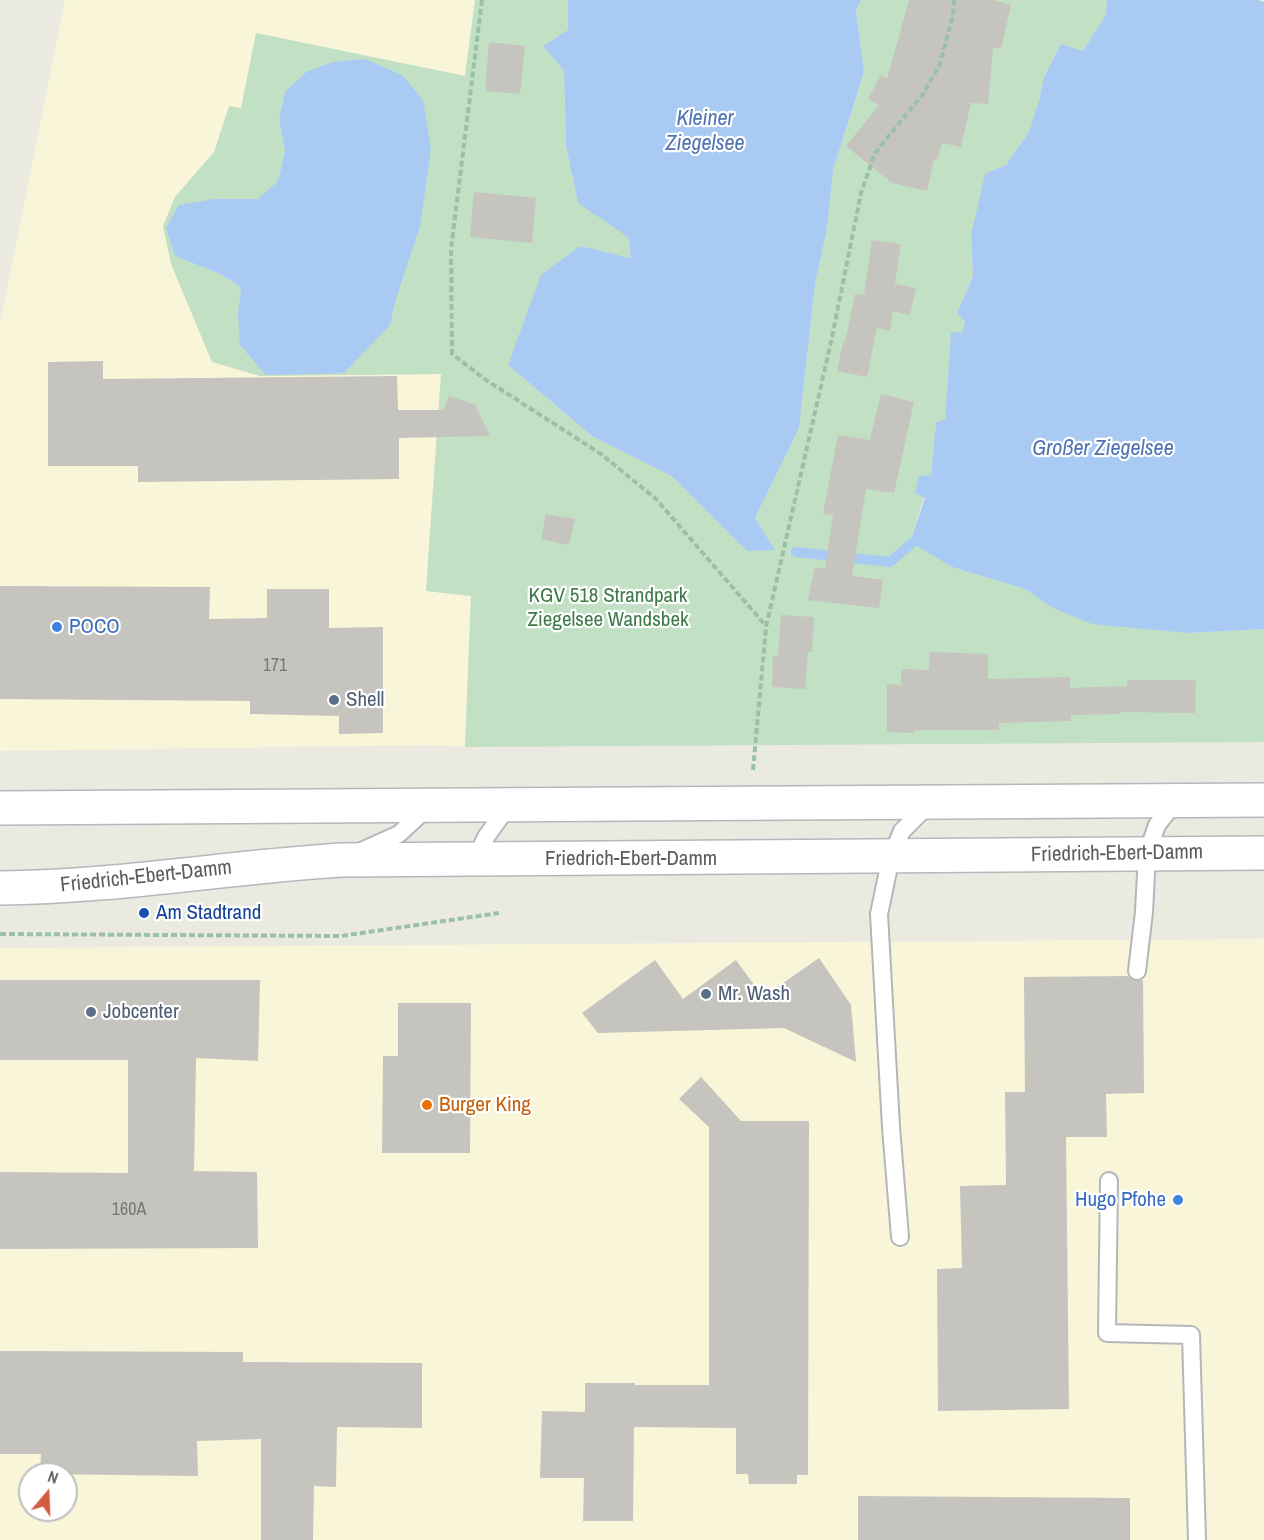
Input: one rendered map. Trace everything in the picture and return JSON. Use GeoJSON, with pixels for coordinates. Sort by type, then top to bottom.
{"type":"FeatureCollection","features":[{"type":"Feature","properties":{"kind":"main road"},"geometry":{"type":"LineString","coordinates":[[0,808],[1264,800]]}},
{"type":"Feature","properties":{"kind":"main road","name":"Friedrich-Ebert-Damm"},"geometry":{"type":"LineString","coordinates":[[0,888],[34,888],[144,880],[273,864],[342,860],[1264,853]]}},
{"type":"Feature","properties":{"kind":"lane"},"geometry":{"type":"LineString","coordinates":[[1137,971],[1144,912],[1147,854],[1157,825],[1176,801]]}},
{"type":"Feature","properties":{"kind":"lane"},"geometry":{"type":"LineString","coordinates":[[900,1237],[891,1127],[879,914],[891,857],[902,831],[930,802]]}},
{"type":"Feature","properties":{"kind":"lane"},"geometry":{"type":"LineString","coordinates":[[475,860],[486,837],[509,805]]}},
{"type":"Feature","properties":{"kind":"lane"},"geometry":{"type":"LineString","coordinates":[[342,860],[399,834],[429,806]]}},
{"type":"Feature","properties":{"kind":"lane"},"geometry":{"type":"LineString","coordinates":[[1109,1181],[1107,1333],[1191,1335],[1197,1540]]}},
{"type":"Feature","properties":{"kind":"path"},"geometry":{"type":"LineString","coordinates":[[482,0],[451,249],[452,354],[486,380],[600,454],[656,499],[766,627]]}},
{"type":"Feature","properties":{"kind":"path"},"geometry":{"type":"LineString","coordinates":[[750,804],[766,627],[831,342],[861,193],[875,153],[923,94],[940,64],[953,15],[954,0]]}},
{"type":"Feature","properties":{"kind":"path"},"geometry":{"type":"LineString","coordinates":[[0,934],[341,936],[500,913]]}},
{"type":"Feature","properties":{"kind":"shaded area"},"geometry":{"type":"Polygon","coordinates":[[[65,0],[475,0],[466,76],[256,33],[241,108],[229,107],[214,152],[175,197],[260,376],[441,374],[426,591],[471,596],[465,747],[433,745],[0,751],[0,324],[65,0]]]}},
{"type":"Feature","properties":{"kind":"shaded area"},"geometry":{"type":"Polygon","coordinates":[[[1264,939],[1264,1540],[0,1540],[0,948],[1264,939]]]}},
{"type":"Feature","properties":{"kind":"green space","name":"KGV 518 Strandpark Ziegelsee Wandsbek"},"geometry":{"type":"Polygon","coordinates":[[[475,0],[568,0],[568,30],[544,46],[564,70],[566,146],[578,202],[628,237],[631,258],[580,246],[508,365],[592,436],[673,477],[747,551],[774,549],[755,518],[799,428],[815,284],[827,229],[833,170],[864,72],[856,9],[861,0],[1107,0],[1106,15],[1083,52],[1061,44],[1044,77],[1029,132],[1006,165],[971,235],[973,275],[957,313],[965,321],[962,333],[951,333],[945,419],[936,422],[931,475],[910,541],[952,567],[1025,589],[1053,608],[1188,633],[1264,629],[1264,742],[465,747],[471,596],[426,591],[441,374],[260,376],[212,362],[171,264],[163,226],[175,197],[214,152],[229,106],[241,108],[256,33],[465,76],[475,0]],[[306,72],[285,93],[279,119],[285,151],[278,182],[258,199],[214,199],[175,256],[220,274],[241,287],[238,313],[390,325],[396,299],[306,72]]]}},
{"type":"Feature","properties":{"kind":"water","name":"Kleiner Ziegelsee"},"geometry":{"type":"Polygon","coordinates":[[[568,0],[861,0],[856,10],[864,72],[833,170],[827,229],[815,284],[799,428],[755,518],[775,550],[747,551],[673,477],[592,436],[508,365],[541,275],[580,246],[631,258],[628,237],[578,203],[566,146],[564,70],[543,46],[568,30],[568,0]]]}},
{"type":"Feature","properties":{"kind":"water","name":"Großer Ziegelsee"},"geometry":{"type":"Polygon","coordinates":[[[1107,0],[1258,0],[1264,2],[1264,629],[1188,633],[1092,624],[1053,608],[1025,589],[952,567],[910,542],[925,498],[915,493],[919,476],[931,475],[936,422],[945,419],[951,332],[962,333],[965,321],[957,313],[973,276],[971,235],[985,174],[1006,165],[1029,132],[1044,77],[1061,44],[1083,51],[1106,15],[1107,0]]]}},
{"type":"Feature","properties":{"kind":"water"},"geometry":{"type":"Polygon","coordinates":[[[365,59],[402,75],[423,100],[431,149],[420,226],[390,325],[344,373],[266,375],[240,345],[238,313],[241,287],[220,274],[175,256],[166,228],[179,205],[214,199],[258,199],[278,181],[285,151],[279,119],[285,92],[306,72],[333,62],[365,59]]]}},
{"type":"Feature","properties":{"kind":"building"},"geometry":{"type":"Polygon","coordinates":[[[909,0],[994,0],[1011,5],[1001,49],[993,47],[988,104],[971,103],[961,147],[942,143],[938,159],[934,159],[927,191],[892,183],[846,146],[879,105],[868,99],[881,75],[887,79],[909,0]]]}},
{"type":"Feature","properties":{"kind":"building"},"geometry":{"type":"Polygon","coordinates":[[[489,42],[525,46],[520,94],[485,91],[489,42]]]}},
{"type":"Feature","properties":{"kind":"building"},"geometry":{"type":"Polygon","coordinates":[[[474,192],[536,198],[532,243],[470,237],[474,192]]]}},
{"type":"Feature","properties":{"kind":"building"},"geometry":{"type":"Polygon","coordinates":[[[872,240],[901,244],[895,284],[916,288],[910,315],[893,311],[890,331],[877,328],[867,377],[837,371],[855,294],[864,295],[872,240]]]}},
{"type":"Feature","properties":{"kind":"building"},"geometry":{"type":"Polygon","coordinates":[[[103,361],[103,379],[397,376],[398,410],[444,410],[449,396],[475,405],[490,436],[399,438],[399,479],[138,482],[138,466],[48,466],[48,362],[103,361]]]}},
{"type":"Feature","properties":{"kind":"building"},"geometry":{"type":"Polygon","coordinates":[[[881,394],[914,402],[894,493],[866,489],[852,576],[883,580],[879,608],[808,600],[815,567],[825,569],[833,515],[823,514],[838,435],[870,440],[881,394]]]}},
{"type":"Feature","properties":{"kind":"building"},"geometry":{"type":"Polygon","coordinates":[[[546,514],[575,519],[569,545],[541,539],[546,514]]]}},
{"type":"Feature","properties":{"kind":"building"},"geometry":{"type":"Polygon","coordinates":[[[0,586],[210,587],[209,619],[267,618],[267,589],[329,589],[329,628],[383,627],[383,733],[339,734],[339,716],[250,714],[250,701],[0,699],[0,586]]]}},
{"type":"Feature","properties":{"kind":"building"},"geometry":{"type":"Polygon","coordinates":[[[781,615],[814,617],[812,652],[808,652],[805,689],[772,687],[773,656],[778,657],[781,615]]]}},
{"type":"Feature","properties":{"kind":"building"},"geometry":{"type":"Polygon","coordinates":[[[930,652],[988,654],[988,679],[1070,677],[1070,688],[1127,686],[1127,680],[1196,680],[1195,713],[1121,712],[1121,714],[1071,715],[1071,721],[999,723],[999,730],[887,732],[887,684],[901,685],[901,669],[929,670],[930,652]]]}},
{"type":"Feature","properties":{"kind":"building"},"geometry":{"type":"Polygon","coordinates":[[[819,958],[851,1005],[856,1062],[784,1028],[598,1033],[582,1013],[655,960],[683,999],[736,960],[763,997],[819,958]]]}},
{"type":"Feature","properties":{"kind":"building"},"geometry":{"type":"Polygon","coordinates":[[[1128,976],[1135,981],[1143,980],[1144,1093],[1106,1094],[1107,1137],[1066,1137],[1069,1409],[938,1411],[937,1269],[962,1268],[960,1186],[1006,1185],[1005,1092],[1025,1092],[1024,977],[1128,976]]]}},
{"type":"Feature","properties":{"kind":"building"},"geometry":{"type":"Polygon","coordinates":[[[0,980],[260,980],[258,1061],[196,1058],[194,1171],[257,1172],[258,1248],[0,1249],[0,1172],[128,1173],[128,1060],[0,1060],[0,980]]]}},
{"type":"Feature","properties":{"kind":"building","name":"Burger King"},"geometry":{"type":"Polygon","coordinates":[[[398,1003],[471,1003],[470,1153],[382,1153],[383,1056],[398,1056],[398,1003]]]}},
{"type":"Feature","properties":{"kind":"building"},"geometry":{"type":"Polygon","coordinates":[[[701,1077],[741,1121],[809,1121],[808,1475],[797,1475],[797,1484],[749,1484],[748,1474],[736,1474],[736,1428],[634,1427],[633,1521],[583,1521],[584,1478],[540,1478],[542,1411],[585,1412],[585,1383],[709,1385],[709,1127],[679,1099],[701,1077]]]}},
{"type":"Feature","properties":{"kind":"building"},"geometry":{"type":"Polygon","coordinates":[[[0,1351],[243,1352],[243,1362],[422,1363],[422,1428],[337,1427],[336,1487],[314,1486],[313,1540],[261,1540],[261,1439],[197,1441],[198,1476],[78,1474],[78,1462],[41,1462],[41,1454],[0,1454],[0,1351]]]}},
{"type":"Feature","properties":{"kind":"building"},"geometry":{"type":"Polygon","coordinates":[[[858,1496],[1130,1498],[1130,1540],[858,1540],[858,1496]]]}},
{"type":"Feature","properties":{"kind":"waterway"},"geometry":{"type":"LineString","coordinates":[[796,552],[890,562],[912,543]]}},
{"type":"Feature","properties":{"kind":"place","name":"POCO"},"geometry":{"type":"Point","coordinates":[57,627]}},
{"type":"Feature","properties":{"kind":"place","name":"Shell"},"geometry":{"type":"Point","coordinates":[334,700]}},
{"type":"Feature","properties":{"kind":"place","name":"Am Stadtrand"},"geometry":{"type":"Point","coordinates":[144,913]}},
{"type":"Feature","properties":{"kind":"place","name":"Mr. Wash"},"geometry":{"type":"Point","coordinates":[706,994]}},
{"type":"Feature","properties":{"kind":"place","name":"Jobcenter"},"geometry":{"type":"Point","coordinates":[91,1012]}},
{"type":"Feature","properties":{"kind":"place","name":"Burger King"},"geometry":{"type":"Point","coordinates":[427,1105]}},
{"type":"Feature","properties":{"kind":"place","name":"Hugo Pfohe"},"geometry":{"type":"Point","coordinates":[1178,1200]}}]}
